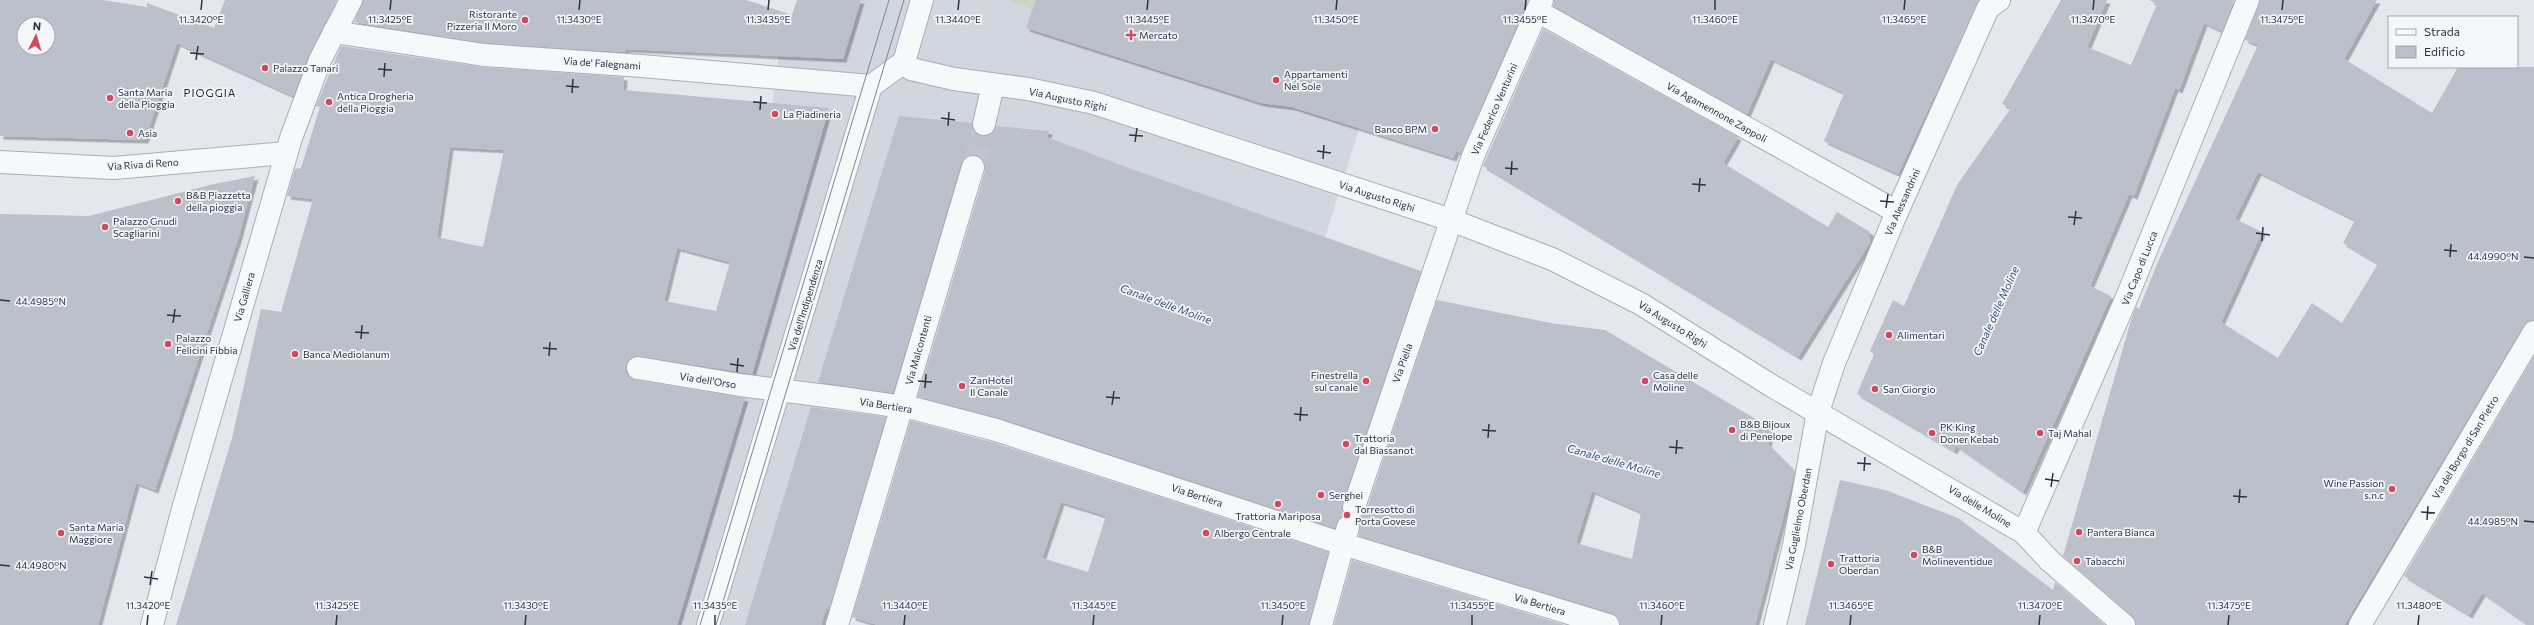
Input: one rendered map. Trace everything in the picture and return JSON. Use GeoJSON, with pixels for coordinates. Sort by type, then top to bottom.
{"type":"FeatureCollection","features":[{"type":"Feature","properties":{"kind":"street","name":"Via Galliera"},"geometry":{"type":"LineString","coordinates":[[152,625],[245,292],[286,153],[306,93],[334,32],[351,0]]}},
{"type":"Feature","properties":{"kind":"street"},"geometry":{"type":"LineString","coordinates":[[871,86],[904,62],[922,0]]}},
{"type":"Feature","properties":{"kind":"street","name":"Via Alessandrini"},"geometry":{"type":"LineString","coordinates":[[1818,412],[1834,363],[1897,212],[1988,8],[1999,0]]}},
{"type":"Feature","properties":{"kind":"street","name":"Via Capo di Lucca"},"geometry":{"type":"LineString","coordinates":[[2024,533],[2127,297],[2248,0]]}},
{"type":"Feature","properties":{"kind":"street","name":"Via Agamennone Zappoli"},"geometry":{"type":"LineString","coordinates":[[1540,5],[1897,212]]}},
{"type":"Feature","properties":{"kind":"street","name":"Via Federico Venturini"},"geometry":{"type":"LineString","coordinates":[[1451,220],[1473,156],[1540,5]]}},
{"type":"Feature","properties":{"kind":"street","name":"Via de' Falegnami"},"geometry":{"type":"LineString","coordinates":[[334,32],[484,55],[642,66],[871,86]]}},
{"type":"Feature","properties":{"kind":"street","name":"Via Augusto Righi"},"geometry":{"type":"LineString","coordinates":[[904,62],[911,69],[923,72],[1094,103],[1504,238],[1596,280],[1641,304],[1772,386],[1818,412]]}},
{"type":"Feature","properties":{"kind":"street"},"geometry":{"type":"LineString","coordinates":[[984,124],[993,85]]}},
{"type":"Feature","properties":{"kind":"street","name":"Via dell'Indipendenza"},"geometry":{"type":"LineString","coordinates":[[708,625],[871,86]]}},
{"type":"Feature","properties":{"kind":"street","name":"Via Riva di Reno"},"geometry":{"type":"LineString","coordinates":[[0,162],[114,168],[286,153]]}},
{"type":"Feature","properties":{"kind":"street","name":"Via Malcontenti"},"geometry":{"type":"LineString","coordinates":[[837,625],[973,167]]}},
{"type":"Feature","properties":{"kind":"street","name":"Via Piella"},"geometry":{"type":"LineString","coordinates":[[1354,507],[1451,220]]}},
{"type":"Feature","properties":{"kind":"street","name":"Via del Borgo di San Pietro"},"geometry":{"type":"LineString","coordinates":[[2360,625],[2534,332]]}},
{"type":"Feature","properties":{"kind":"street","name":"Via dell'Orso"},"geometry":{"type":"LineString","coordinates":[[638,368],[779,389]]}},
{"type":"Feature","properties":{"kind":"street","name":"Via Bertiera"},"geometry":{"type":"LineString","coordinates":[[779,389],[902,406],[996,430],[1346,536],[1608,625]]}},
{"type":"Feature","properties":{"kind":"street","name":"Via delle Moline"},"geometry":{"type":"LineString","coordinates":[[1818,412],[2024,533],[2090,598],[2124,625]]}},
{"type":"Feature","properties":{"kind":"street","name":"Via Guglielmo Oberdan"},"geometry":{"type":"LineString","coordinates":[[1776,625],[1794,545],[1818,412]]}},
{"type":"Feature","properties":{"kind":"street"},"geometry":{"type":"LineString","coordinates":[[1321,625],[1346,536]]}},
{"type":"Feature","properties":{"kind":"shaded area"},"geometry":{"type":"Polygon","coordinates":[[[817,0],[1091,0],[1367,103],[1316,266],[945,151],[887,345],[981,373],[946,473],[855,456],[802,625],[643,625],[658,584],[762,177],[783,26],[817,0]]]}},
{"type":"Feature","properties":{"kind":"green space"},"geometry":{"type":"Polygon","coordinates":[[[1009,0],[1036,0],[1033,9],[1009,0]]]}},
{"type":"Feature","properties":{"kind":"building"},"geometry":{"type":"Polygon","coordinates":[[[0,0],[103,0],[147,7],[147,3],[214,28],[225,0],[337,0],[309,54],[293,96],[177,43],[145,140],[0,136],[0,0]]]}},
{"type":"Feature","properties":{"kind":"building"},"geometry":{"type":"Polygon","coordinates":[[[363,0],[746,0],[792,15],[797,0],[861,0],[843,59],[626,49],[625,52],[485,43],[354,22],[363,0]]]}},
{"type":"Feature","properties":{"kind":"building"},"geometry":{"type":"Polygon","coordinates":[[[1036,0],[1528,0],[1461,153],[1456,151],[1453,158],[1292,107],[1261,103],[1026,28],[1036,0]]]}},
{"type":"Feature","properties":{"kind":"building"},"geometry":{"type":"Polygon","coordinates":[[[1554,0],[1979,0],[1898,174],[1824,141],[1844,93],[1771,59],[1747,114],[1553,6],[1554,0]]]}},
{"type":"Feature","properties":{"kind":"building"},"geometry":{"type":"Polygon","coordinates":[[[2061,0],[2107,0],[2087,47],[2131,65],[2157,4],[2149,0],[2234,0],[2222,31],[2204,23],[2179,90],[2175,88],[2134,196],[2129,194],[2090,286],[2111,296],[2023,492],[1956,446],[1954,451],[1857,394],[1874,354],[1870,351],[1893,300],[1904,306],[1957,185],[2011,108],[2002,104],[2061,0]]]}},
{"type":"Feature","properties":{"kind":"building"},"geometry":{"type":"Polygon","coordinates":[[[2260,0],[2377,0],[2344,59],[2432,113],[2457,68],[2534,67],[2534,320],[2523,326],[2344,625],[2136,625],[2132,616],[2063,556],[2132,317],[2136,307],[2139,309],[2157,264],[2258,45],[2245,40],[2260,0]],[[2258,172],[2235,219],[2262,232],[2221,322],[2278,358],[2312,303],[2342,323],[2378,264],[2343,243],[2355,220],[2258,172]]]}},
{"type":"Feature","properties":{"kind":"building"},"geometry":{"type":"Polygon","coordinates":[[[1543,29],[1738,137],[1723,163],[1828,227],[1837,212],[1870,232],[1870,242],[1798,357],[1483,166],[1543,29]]]}},
{"type":"Feature","properties":{"kind":"building"},"geometry":{"type":"Polygon","coordinates":[[[341,46],[482,67],[624,77],[623,90],[829,108],[752,374],[640,356],[633,356],[626,366],[626,373],[636,380],[745,398],[677,625],[176,625],[232,438],[261,309],[281,312],[313,199],[287,196],[295,169],[301,168],[320,107],[316,106],[341,46]],[[450,147],[437,237],[483,247],[504,150],[450,147]],[[677,248],[664,301],[716,311],[730,262],[677,248]]]}},
{"type":"Feature","properties":{"kind":"building"},"geometry":{"type":"Polygon","coordinates":[[[899,116],[972,123],[975,133],[982,136],[993,133],[996,126],[1049,131],[1047,137],[1126,167],[1421,271],[1342,503],[1344,515],[1339,518],[1335,528],[1000,418],[918,397],[985,171],[982,159],[976,155],[965,158],[961,163],[893,393],[818,382],[899,116]]]}},
{"type":"Feature","properties":{"kind":"building"},"geometry":{"type":"Polygon","coordinates":[[[255,176],[238,239],[155,490],[136,483],[98,625],[0,625],[0,214],[89,216],[214,184],[255,176]]]}},
{"type":"Feature","properties":{"kind":"building"},"geometry":{"type":"Polygon","coordinates":[[[1437,300],[1551,323],[1605,330],[1771,428],[1768,444],[1795,471],[1755,625],[1620,625],[1617,617],[1612,613],[1359,536],[1360,524],[1357,519],[1366,511],[1437,300]],[[1592,491],[1576,543],[1632,559],[1641,512],[1592,491]]]}},
{"type":"Feature","properties":{"kind":"building"},"geometry":{"type":"Polygon","coordinates":[[[2534,356],[2534,625],[2528,625],[2482,593],[2469,615],[2404,576],[2534,356]]]}},
{"type":"Feature","properties":{"kind":"building"},"geometry":{"type":"Polygon","coordinates":[[[811,407],[886,417],[829,609],[826,609],[821,625],[745,625],[811,407]]]}},
{"type":"Feature","properties":{"kind":"building"},"geometry":{"type":"Polygon","coordinates":[[[911,421],[992,442],[1328,552],[1309,625],[878,625],[852,617],[911,421]],[[1061,502],[1042,558],[1088,572],[1106,516],[1061,502]]]}},
{"type":"Feature","properties":{"kind":"building"},"geometry":{"type":"Polygon","coordinates":[[[1840,480],[1885,490],[1958,518],[2053,590],[2055,582],[2105,625],[1805,625],[1840,480]]]}},
{"type":"Feature","properties":{"kind":"building"},"geometry":{"type":"Polygon","coordinates":[[[1352,560],[1565,625],[1334,625],[1352,560]]]}},
{"type":"Feature","properties":{"kind":"tunnel"},"geometry":{"type":"LineString","coordinates":[[973,167],[984,124]]}},
{"type":"Feature","properties":{"kind":"tram line"},"geometry":{"type":"LineString","coordinates":[[700,625],[889,0]]}},
{"type":"Feature","properties":{"kind":"tram line"},"geometry":{"type":"LineString","coordinates":[[716,625],[904,0]]}},
{"type":"Feature","properties":{"kind":"place","name":"Ristorante Pizzeria Il Moro"},"geometry":{"type":"Point","coordinates":[525,20]}},
{"type":"Feature","properties":{"kind":"place","name":"Mercato"},"geometry":{"type":"Point","coordinates":[1131,35]}},
{"type":"Feature","properties":{"kind":"place","name":"Palazzo Tanari"},"geometry":{"type":"Point","coordinates":[265,68]}},
{"type":"Feature","properties":{"kind":"place","name":"Appartamenti Nel Sole"},"geometry":{"type":"Point","coordinates":[1276,80]}},
{"type":"Feature","properties":{"kind":"place","name":"Santa Maria della Pioggia"},"geometry":{"type":"Point","coordinates":[110,98]}},
{"type":"Feature","properties":{"kind":"place","name":"Antica Drogheria della Pioggia"},"geometry":{"type":"Point","coordinates":[329,102]}},
{"type":"Feature","properties":{"kind":"place","name":"La Piadineria"},"geometry":{"type":"Point","coordinates":[775,114]}},
{"type":"Feature","properties":{"kind":"place","name":"Banco BPM"},"geometry":{"type":"Point","coordinates":[1435,129]}},
{"type":"Feature","properties":{"kind":"place","name":"Asia"},"geometry":{"type":"Point","coordinates":[130,133]}},
{"type":"Feature","properties":{"kind":"place","name":"B&B Piazzetta della pioggia"},"geometry":{"type":"Point","coordinates":[178,201]}},
{"type":"Feature","properties":{"kind":"place","name":"Palazzo Gnudi Scagliarini"},"geometry":{"type":"Point","coordinates":[105,227]}},
{"type":"Feature","properties":{"kind":"place","name":"Alimentari"},"geometry":{"type":"Point","coordinates":[1889,335]}},
{"type":"Feature","properties":{"kind":"place","name":"Palazzo Felicini Fibbia"},"geometry":{"type":"Point","coordinates":[168,344]}},
{"type":"Feature","properties":{"kind":"place","name":"Banca Mediolanum"},"geometry":{"type":"Point","coordinates":[295,354]}},
{"type":"Feature","properties":{"kind":"place","name":"Finestrella sul canale"},"geometry":{"type":"Point","coordinates":[1366,381]}},
{"type":"Feature","properties":{"kind":"place","name":"Casa delle Moline"},"geometry":{"type":"Point","coordinates":[1645,381]}},
{"type":"Feature","properties":{"kind":"place","name":"ZanHotel Il Canale"},"geometry":{"type":"Point","coordinates":[962,386]}},
{"type":"Feature","properties":{"kind":"place","name":"San Giorgio"},"geometry":{"type":"Point","coordinates":[1875,389]}},
{"type":"Feature","properties":{"kind":"place","name":"B&B Bijoux di Penelope"},"geometry":{"type":"Point","coordinates":[1732,430]}},
{"type":"Feature","properties":{"kind":"place","name":"PK King Doner Kebab"},"geometry":{"type":"Point","coordinates":[1932,433]}},
{"type":"Feature","properties":{"kind":"place","name":"Taj Mahal"},"geometry":{"type":"Point","coordinates":[2040,433]}},
{"type":"Feature","properties":{"kind":"place","name":"Trattoria dal Biassanot"},"geometry":{"type":"Point","coordinates":[1346,444]}},
{"type":"Feature","properties":{"kind":"place","name":"Wine Passion s.n.c"},"geometry":{"type":"Point","coordinates":[2392,489]}},
{"type":"Feature","properties":{"kind":"place","name":"Serghei"},"geometry":{"type":"Point","coordinates":[1321,495]}},
{"type":"Feature","properties":{"kind":"place","name":"Trattoria Mariposa"},"geometry":{"type":"Point","coordinates":[1278,504]}},
{"type":"Feature","properties":{"kind":"place","name":"Torresotto di Porta Govese"},"geometry":{"type":"Point","coordinates":[1347,515]}},
{"type":"Feature","properties":{"kind":"place","name":"Pantera Bianca"},"geometry":{"type":"Point","coordinates":[2079,532]}},
{"type":"Feature","properties":{"kind":"place","name":"Santa Maria Maggiore"},"geometry":{"type":"Point","coordinates":[61,533]}},
{"type":"Feature","properties":{"kind":"place","name":"Albergo Centrale"},"geometry":{"type":"Point","coordinates":[1206,533]}},
{"type":"Feature","properties":{"kind":"place","name":"B&B Molineventidue"},"geometry":{"type":"Point","coordinates":[1914,555]}},
{"type":"Feature","properties":{"kind":"place","name":"Tabacchi"},"geometry":{"type":"Point","coordinates":[2077,561]}},
{"type":"Feature","properties":{"kind":"place","name":"Trattoria Oberdan"},"geometry":{"type":"Point","coordinates":[1831,564]}},
{"type":"Feature","properties":{"kind":"district","name":"PIOGGIA"},"geometry":{"type":"Point","coordinates":[210,93]}},
{"type":"Feature","properties":{"kind":"water label","name":"Canale delle Moline"},"geometry":{"type":"Point","coordinates":[1166,304]}},
{"type":"Feature","properties":{"kind":"water label","name":"Canale delle Moline"},"geometry":{"type":"Point","coordinates":[1996,311]}},
{"type":"Feature","properties":{"kind":"water label","name":"Canale delle Moline"},"geometry":{"type":"Point","coordinates":[1614,461]}}]}
